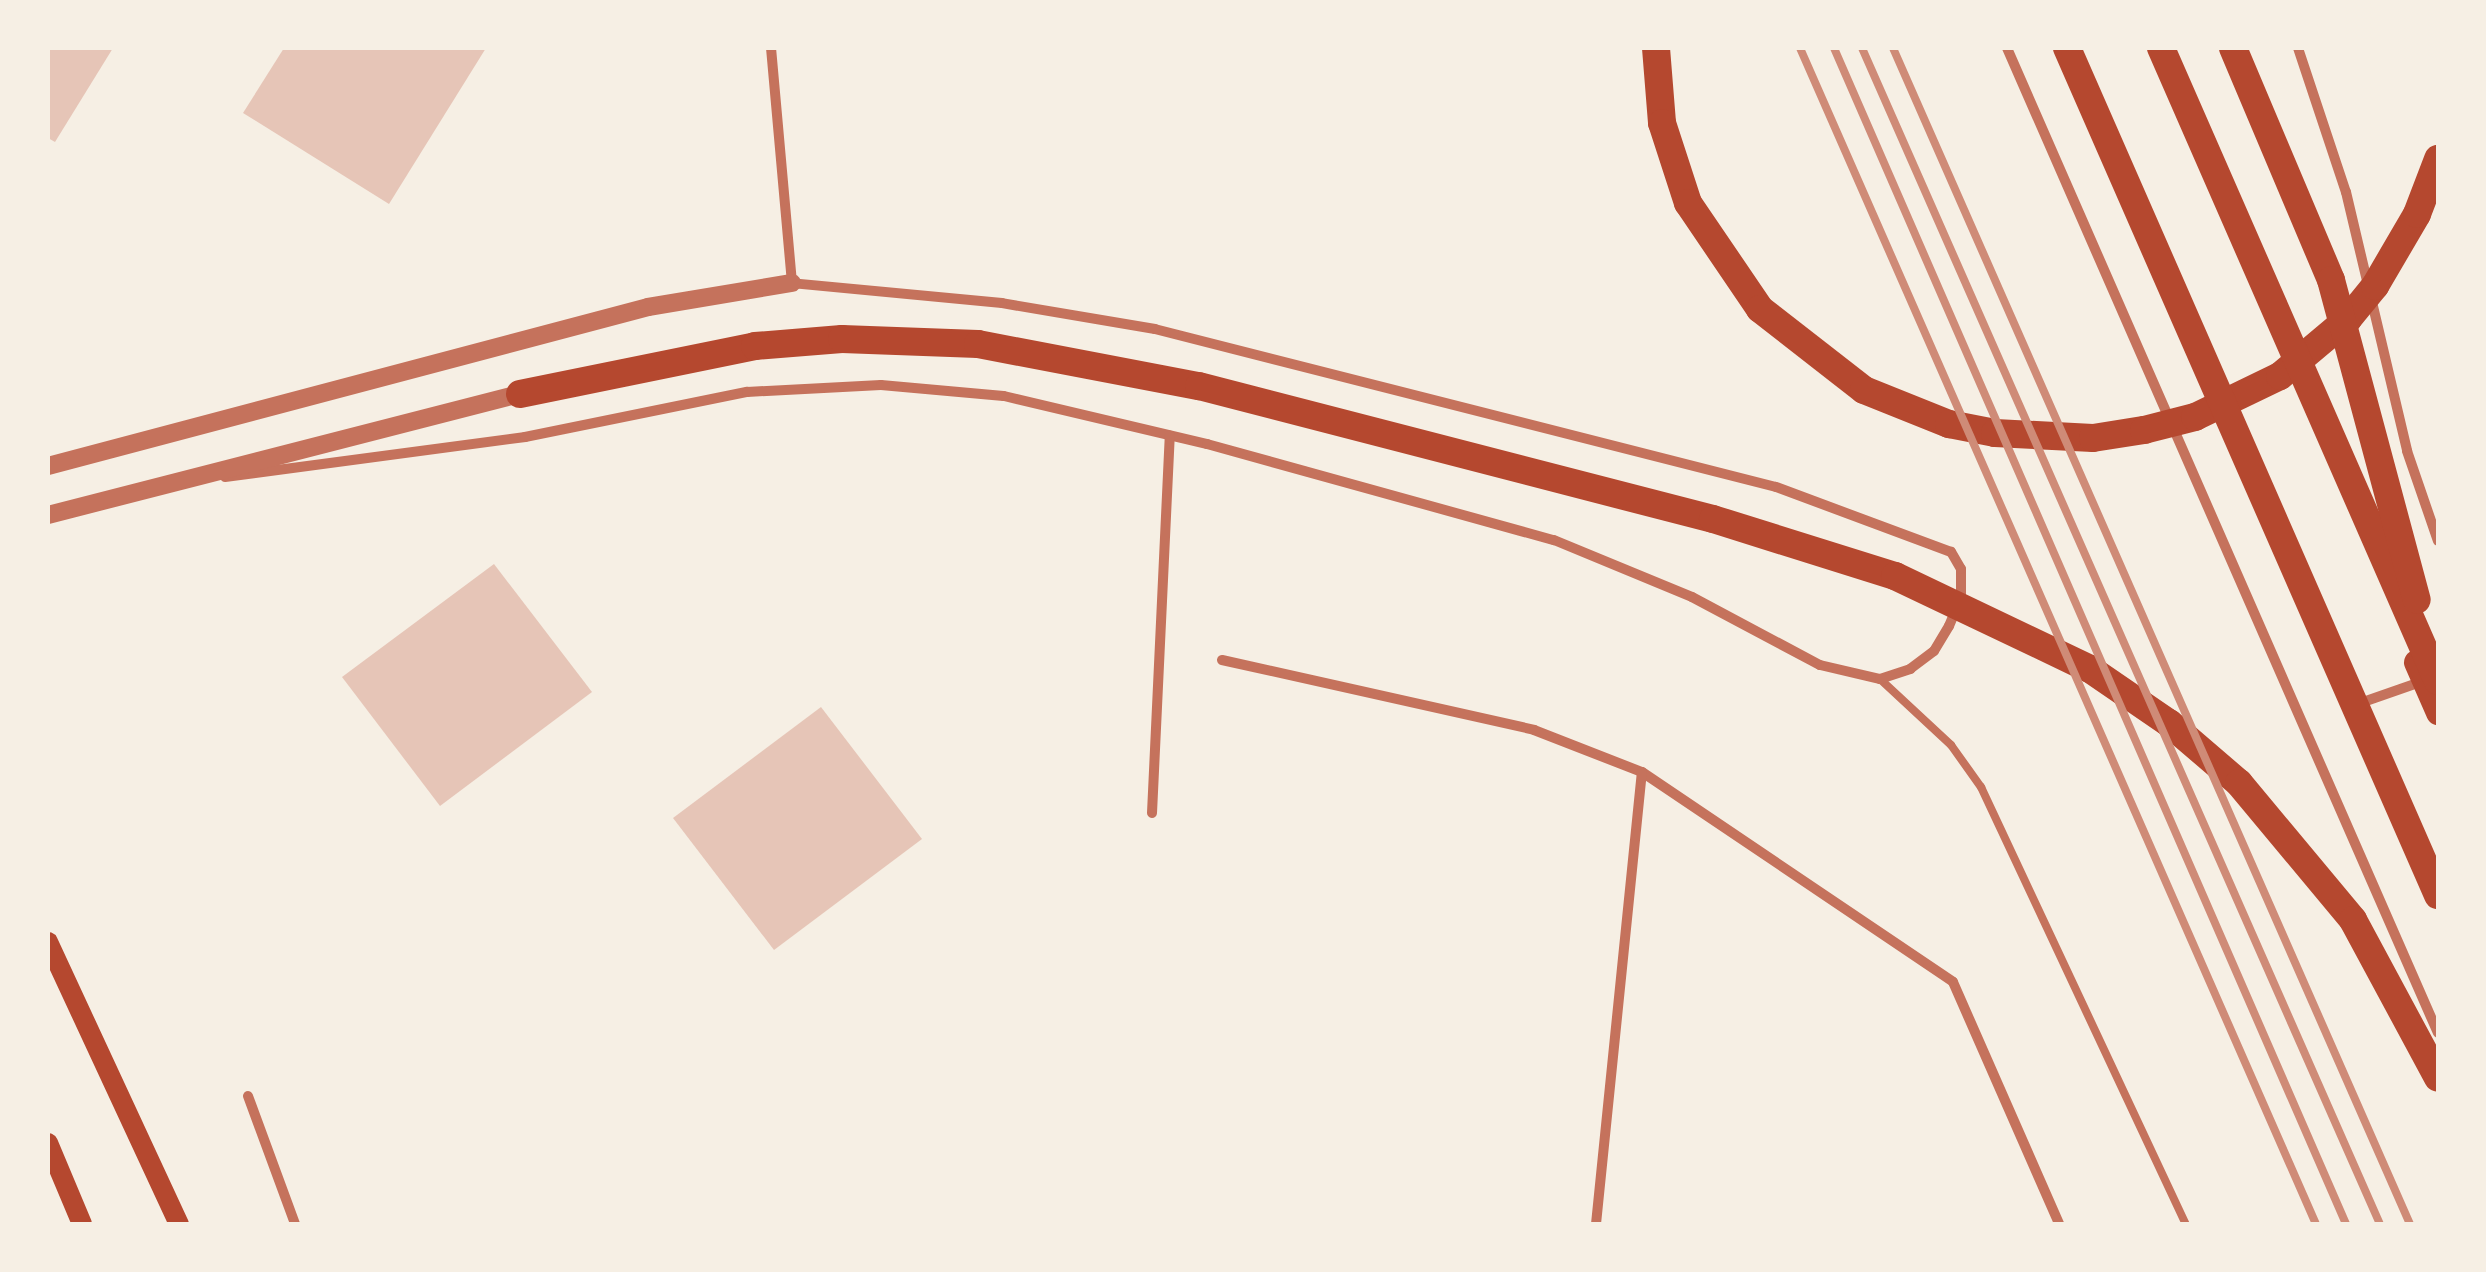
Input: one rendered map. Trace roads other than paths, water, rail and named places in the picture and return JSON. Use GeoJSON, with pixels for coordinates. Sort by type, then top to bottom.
{"type":"FeatureCollection","features":[{"type":"Feature","properties":{"kind":"highway"},"geometry":{"type":"LineString","coordinates":[[1656,48],[1662,124],[1688,203],[1760,309],[1864,390],[1949,424],[1995,434],[2093,438],[2144,430],[2194,418],[2280,376],[2337,329],[2375,286],[2417,214],[2438,159]]}},
{"type":"Feature","properties":{"kind":"highway"},"geometry":{"type":"LineString","coordinates":[[2067,48],[2438,895]]}},
{"type":"Feature","properties":{"kind":"highway"},"geometry":{"type":"LineString","coordinates":[[2160,48],[2435,678]]}},
{"type":"Feature","properties":{"kind":"highway"},"geometry":{"type":"LineString","coordinates":[[2233,48],[2337,298],[2435,678]]}},
{"type":"Feature","properties":{"kind":"highway"},"geometry":{"type":"LineString","coordinates":[[520,394],[682,358],[798,342],[978,344],[1199,386],[1746,528],[1895,576],[2090,669],[2169,723],[2239,783],[2353,920],[2438,1078]]}},
{"type":"Feature","properties":{"kind":"main road"},"geometry":{"type":"LineString","coordinates":[[2079,48],[2438,868]]}},
{"type":"Feature","properties":{"kind":"main road"},"geometry":{"type":"LineString","coordinates":[[2146,48],[2435,678],[2438,712]]}},
{"type":"Feature","properties":{"kind":"main road"},"geometry":{"type":"LineString","coordinates":[[48,942],[179,1224]]}},
{"type":"Feature","properties":{"kind":"main road"},"geometry":{"type":"LineString","coordinates":[[48,1143],[82,1224]]}},
{"type":"Feature","properties":{"kind":"street"},"geometry":{"type":"LineString","coordinates":[[771,48],[792,283]]}},
{"type":"Feature","properties":{"kind":"street"},"geometry":{"type":"LineString","coordinates":[[2006,48],[2438,1034]]}},
{"type":"Feature","properties":{"kind":"street"},"geometry":{"type":"LineString","coordinates":[[2298,48],[2346,192],[2407,451],[2438,541]]}},
{"type":"Feature","properties":{"kind":"street"},"geometry":{"type":"LineString","coordinates":[[48,466],[648,306],[792,283],[1002,303],[1155,328],[1776,487],[1938,542],[1961,569],[1961,598],[1934,651],[1910,670],[1880,679],[1820,665],[1692,598],[1554,540],[1170,435],[1004,396],[881,385],[766,390],[525,437],[164,485]]}},
{"type":"Feature","properties":{"kind":"street"},"geometry":{"type":"LineString","coordinates":[[48,515],[520,394]]}},
{"type":"Feature","properties":{"kind":"street"},"geometry":{"type":"LineString","coordinates":[[1152,814],[1170,435]]}},
{"type":"Feature","properties":{"kind":"street"},"geometry":{"type":"LineString","coordinates":[[1222,660],[1534,730],[1642,772],[1953,982],[2059,1224]]}},
{"type":"Feature","properties":{"kind":"street"},"geometry":{"type":"LineString","coordinates":[[2366,701],[2435,678]]}},
{"type":"Feature","properties":{"kind":"street"},"geometry":{"type":"LineString","coordinates":[[1596,1224],[1642,772]]}},
{"type":"Feature","properties":{"kind":"street"},"geometry":{"type":"LineString","coordinates":[[248,1096],[295,1224]]}},
{"type":"Feature","properties":{"kind":"lane"},"geometry":{"type":"LineString","coordinates":[[1880,679],[1952,745],[1980,787],[2186,1224]]}},
{"type":"Feature","properties":{"kind":"railway"},"geometry":{"type":"LineString","coordinates":[[1800,48],[2316,1224]]}},
{"type":"Feature","properties":{"kind":"railway"},"geometry":{"type":"LineString","coordinates":[[1834,48],[2346,1224]]}},
{"type":"Feature","properties":{"kind":"railway"},"geometry":{"type":"LineString","coordinates":[[1862,48],[2380,1224]]}},
{"type":"Feature","properties":{"kind":"railway"},"geometry":{"type":"LineString","coordinates":[[1893,48],[2410,1224]]}}]}
